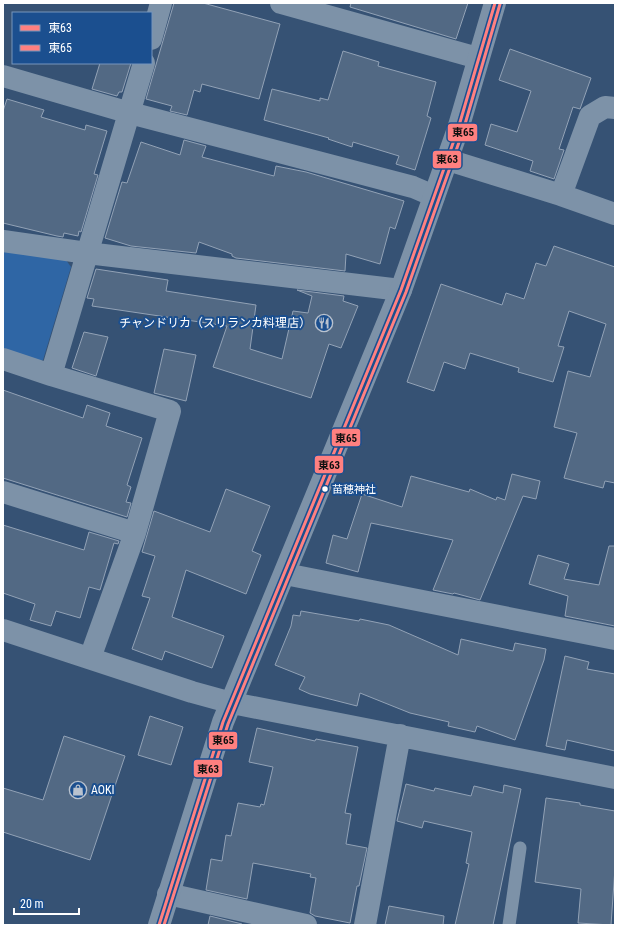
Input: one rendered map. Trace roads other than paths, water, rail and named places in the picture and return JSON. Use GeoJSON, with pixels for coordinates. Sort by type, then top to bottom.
{"type":"FeatureCollection","features":[{"type":"Feature","properties":{"kind":"street"},"geometry":{"type":"LineString","coordinates":[[152,35],[161,3]]}},
{"type":"Feature","properties":{"kind":"street"},"geometry":{"type":"LineString","coordinates":[[280,3],[478,58]]}},
{"type":"Feature","properties":{"kind":"street"},"geometry":{"type":"LineString","coordinates":[[159,925],[223,722],[401,290],[448,160],[495,3]]}},
{"type":"Feature","properties":{"kind":"street"},"geometry":{"type":"LineString","coordinates":[[51,375],[144,64]]}},
{"type":"Feature","properties":{"kind":"street"},"geometry":{"type":"LineString","coordinates":[[3,76],[130,113],[413,188],[434,196]]}},
{"type":"Feature","properties":{"kind":"street"},"geometry":{"type":"LineString","coordinates":[[561,195],[590,116],[606,107],[615,108]]}},
{"type":"Feature","properties":{"kind":"street"},"geometry":{"type":"LineString","coordinates":[[448,160],[561,195],[615,214]]}},
{"type":"Feature","properties":{"kind":"street"},"geometry":{"type":"LineString","coordinates":[[3,241],[87,253],[401,290]]}},
{"type":"Feature","properties":{"kind":"street"},"geometry":{"type":"LineString","coordinates":[[3,359],[170,411],[135,533],[90,658]]}},
{"type":"Feature","properties":{"kind":"street"},"geometry":{"type":"LineString","coordinates":[[3,492],[135,533]]}},
{"type":"Feature","properties":{"kind":"street"},"geometry":{"type":"LineString","coordinates":[[285,574],[615,639]]}},
{"type":"Feature","properties":{"kind":"street"},"geometry":{"type":"LineString","coordinates":[[3,630],[192,692],[232,703],[615,778]]}},
{"type":"Feature","properties":{"kind":"street"},"geometry":{"type":"LineString","coordinates":[[365,925],[400,735]]}},
{"type":"Feature","properties":{"kind":"street"},"geometry":{"type":"LineString","coordinates":[[168,894],[306,925]]}},
{"type":"Feature","properties":{"kind":"lane"},"geometry":{"type":"LineString","coordinates":[[509,925],[520,848]]}},
{"type":"Feature","properties":{"kind":"place","name":"チャンドリカ（スリランカ料理店）"},"geometry":{"type":"Point","coordinates":[324,323]}},
{"type":"Feature","properties":{"kind":"place","name":"苗穂神社"},"geometry":{"type":"Point","coordinates":[325,489]}},
{"type":"Feature","properties":{"kind":"place","name":"AOKI"},"geometry":{"type":"Point","coordinates":[78,790]}}]}
